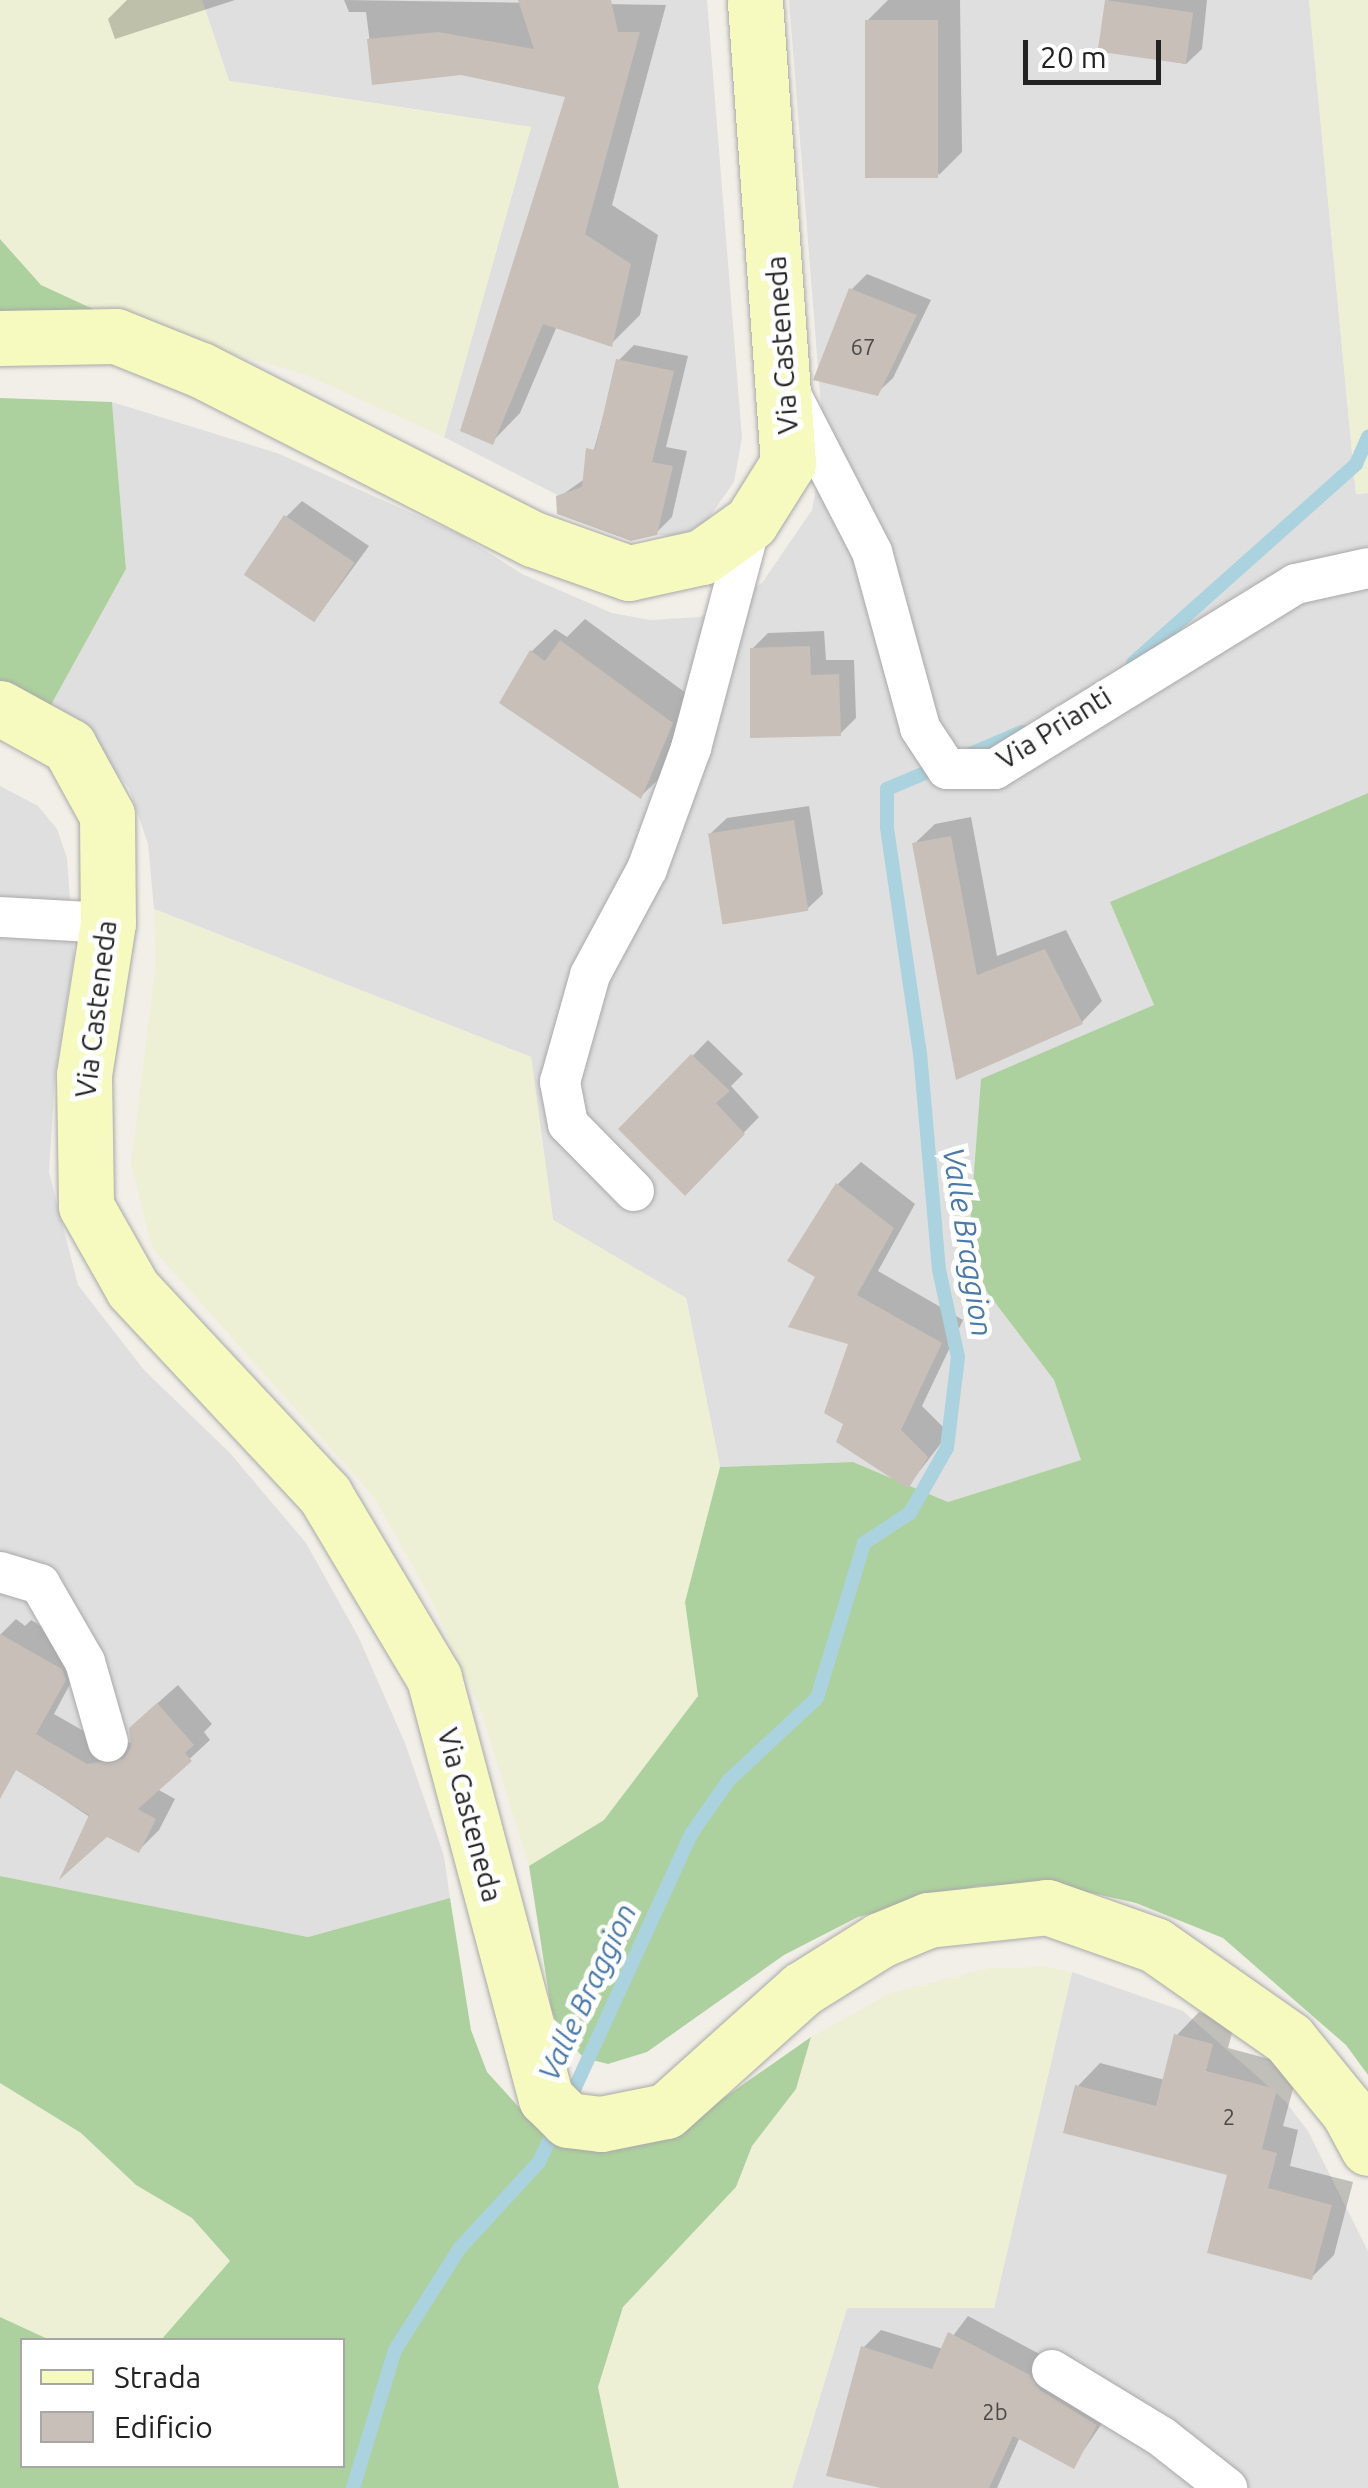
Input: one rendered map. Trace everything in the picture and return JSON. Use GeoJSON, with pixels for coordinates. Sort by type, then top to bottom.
{"type":"FeatureCollection","features":[{"type":"Feature","properties":{"kind":"street","name":"Via Casteneda"},"geometry":{"type":"LineString","coordinates":[[0,338],[116,336],[201,370],[533,539],[630,573],[702,557],[751,522],[788,463],[787,388],[754,0]]}},
{"type":"Feature","properties":{"kind":"street","name":"Via Prianti"},"geometry":{"type":"LineString","coordinates":[[787,388],[872,552],[920,728],[947,769],[995,769],[1296,584],[1368,568]]}},
{"type":"Feature","properties":{"kind":"street"},"geometry":{"type":"LineString","coordinates":[[634,1191],[568,1124],[560,1082],[590,975],[647,869],[691,748],[751,522]]}},
{"type":"Feature","properties":{"kind":"street","name":"Via Casteneda"},"geometry":{"type":"LineString","coordinates":[[0,708],[69,746],[108,814],[108,924],[84,1075],[86,1206],[133,1288],[326,1495],[434,1678],[546,2098],[568,2120],[601,2124],[666,2111],[802,1989],[880,1940],[928,1920],[1047,1906],[1155,1945],[1289,2038],[1348,2111],[1368,2148]]}},
{"type":"Feature","properties":{"kind":"street"},"geometry":{"type":"LineString","coordinates":[[0,918],[108,924]]}},
{"type":"Feature","properties":{"kind":"street"},"geometry":{"type":"LineString","coordinates":[[0,1572],[40,1584],[85,1662],[108,1742]]}},
{"type":"Feature","properties":{"kind":"street"},"geometry":{"type":"LineString","coordinates":[[1052,2370],[1162,2437],[1227,2488]]}},
{"type":"Feature","properties":{"kind":"shaded area"},"geometry":{"type":"Polygon","coordinates":[[[202,0],[707,0],[742,438],[734,482],[706,522],[680,536],[634,534],[444,437],[531,127],[229,81],[202,0]]]}},
{"type":"Feature","properties":{"kind":"shaded area"},"geometry":{"type":"Polygon","coordinates":[[[789,0],[1309,0],[1356,494],[1368,493],[1368,793],[1111,902],[1154,1005],[967,1266],[1054,1380],[1082,1460],[948,1502],[853,1462],[720,1467],[686,1298],[553,1220],[531,1057],[154,909],[148,844],[129,788],[94,746],[46,714],[126,569],[112,402],[277,453],[461,535],[522,574],[612,613],[650,620],[700,617],[762,583],[812,510],[824,445],[789,0]]]}},
{"type":"Feature","properties":{"kind":"shaded area"},"geometry":{"type":"Polygon","coordinates":[[[0,786],[38,806],[57,829],[67,858],[74,956],[55,1075],[49,1172],[78,1285],[144,1370],[230,1453],[306,1543],[358,1636],[405,1743],[444,1856],[450,1898],[308,1937],[0,1876],[0,786]]]}},
{"type":"Feature","properties":{"kind":"shaded area"},"geometry":{"type":"Polygon","coordinates":[[[1072,1972],[1183,2011],[1285,2101],[1308,2131],[1368,2251],[1368,2488],[792,2488],[847,2308],[994,2308],[1072,1972]]]}},
{"type":"Feature","properties":{"kind":"green space"},"geometry":{"type":"Polygon","coordinates":[[[0,0],[202,0],[229,81],[531,127],[444,437],[306,375],[117,320],[41,285],[0,239],[0,0]]]}},
{"type":"Feature","properties":{"kind":"green space"},"geometry":{"type":"Polygon","coordinates":[[[1309,0],[1368,0],[1368,493],[1356,494],[1309,0]]]}},
{"type":"Feature","properties":{"kind":"green space"},"geometry":{"type":"Polygon","coordinates":[[[0,239],[41,285],[117,320],[0,315],[0,239]]]}},
{"type":"Feature","properties":{"kind":"green space"},"geometry":{"type":"Polygon","coordinates":[[[0,398],[112,402],[126,569],[46,714],[0,702],[0,398]]]}},
{"type":"Feature","properties":{"kind":"green space"},"geometry":{"type":"Polygon","coordinates":[[[1368,793],[1368,2075],[1346,2045],[1223,1938],[1136,1903],[1052,1884],[978,1886],[858,1917],[784,1955],[647,2052],[608,2064],[584,2058],[560,2033],[551,2008],[529,1866],[604,1820],[698,1696],[685,1602],[720,1467],[853,1462],[948,1502],[1081,1460],[1054,1380],[967,1266],[981,1079],[1154,1005],[1110,902],[1368,793]]]}},
{"type":"Feature","properties":{"kind":"green space"},"geometry":{"type":"Polygon","coordinates":[[[154,909],[531,1057],[553,1220],[686,1298],[720,1467],[685,1602],[698,1696],[604,1820],[529,1866],[481,1711],[431,1599],[374,1497],[152,1248],[131,1164],[156,961],[154,909]]]}},
{"type":"Feature","properties":{"kind":"green space"},"geometry":{"type":"Polygon","coordinates":[[[0,1876],[308,1937],[450,1898],[471,2030],[487,2072],[536,2126],[685,2125],[811,2037],[796,2089],[752,2146],[736,2187],[623,2307],[598,2387],[619,2488],[0,2488],[0,2317],[46,2338],[20,2338],[20,2468],[345,2468],[345,2338],[163,2338],[230,2261],[192,2218],[136,2185],[81,2133],[0,2083],[0,1876]]]}},
{"type":"Feature","properties":{"kind":"green space"},"geometry":{"type":"Polygon","coordinates":[[[1046,1967],[1072,1972],[994,2308],[847,2308],[792,2488],[619,2488],[598,2387],[623,2307],[736,2187],[752,2146],[796,2089],[811,2037],[890,1993],[989,1968],[1046,1967]]]}},
{"type":"Feature","properties":{"kind":"green space"},"geometry":{"type":"Polygon","coordinates":[[[0,2083],[81,2133],[136,2185],[192,2218],[230,2262],[163,2338],[46,2338],[0,2317],[0,2083]]]}},
{"type":"Feature","properties":{"kind":"building"},"geometry":{"type":"Polygon","coordinates":[[[518,0],[611,0],[618,32],[640,32],[585,234],[631,264],[612,347],[543,324],[493,445],[460,431],[565,97],[461,75],[372,85],[367,39],[438,32],[534,49],[518,0]]]}},
{"type":"Feature","properties":{"kind":"building"},"geometry":{"type":"Polygon","coordinates":[[[1105,0],[1193,12],[1186,64],[1098,51],[1105,0]]]}},
{"type":"Feature","properties":{"kind":"building"},"geometry":{"type":"Polygon","coordinates":[[[865,20],[938,20],[938,178],[865,178],[865,20]]]}},
{"type":"Feature","properties":{"kind":"building"},"geometry":{"type":"Polygon","coordinates":[[[849,288],[917,315],[878,396],[813,380],[849,288]]]}},
{"type":"Feature","properties":{"kind":"building"},"geometry":{"type":"Polygon","coordinates":[[[616,359],[674,371],[652,462],[673,466],[657,535],[631,541],[557,514],[556,496],[582,487],[586,448],[595,450],[616,359]]]}},
{"type":"Feature","properties":{"kind":"building"},"geometry":{"type":"Polygon","coordinates":[[[284,515],[354,563],[314,622],[244,575],[284,515]]]}},
{"type":"Feature","properties":{"kind":"building"},"geometry":{"type":"Polygon","coordinates":[[[560,640],[673,723],[641,799],[499,703],[530,650],[545,661],[560,640]]]}},
{"type":"Feature","properties":{"kind":"building"},"geometry":{"type":"Polygon","coordinates":[[[810,646],[811,675],[839,674],[841,736],[750,738],[750,648],[810,646]]]}},
{"type":"Feature","properties":{"kind":"building"},"geometry":{"type":"Polygon","coordinates":[[[794,820],[808,911],[722,924],[708,834],[794,820]]]}},
{"type":"Feature","properties":{"kind":"building"},"geometry":{"type":"Polygon","coordinates":[[[951,836],[977,975],[1045,949],[1083,1024],[956,1080],[912,843],[951,836]]]}},
{"type":"Feature","properties":{"kind":"building"},"geometry":{"type":"Polygon","coordinates":[[[691,1054],[730,1091],[716,1103],[745,1134],[685,1196],[618,1129],[691,1054]]]}},
{"type":"Feature","properties":{"kind":"building"},"geometry":{"type":"Polygon","coordinates":[[[836,1183],[894,1228],[857,1295],[942,1343],[901,1430],[928,1457],[908,1489],[836,1442],[843,1424],[824,1413],[848,1344],[788,1327],[815,1277],[787,1261],[836,1183]]]}},
{"type":"Feature","properties":{"kind":"building"},"geometry":{"type":"Polygon","coordinates":[[[0,1634],[62,1669],[66,1680],[36,1734],[87,1764],[124,1759],[131,1747],[129,1728],[157,1703],[194,1745],[185,1753],[192,1761],[138,1809],[156,1819],[139,1853],[107,1837],[59,1880],[89,1815],[16,1770],[0,1799],[0,1634]]]}},
{"type":"Feature","properties":{"kind":"building"},"geometry":{"type":"Polygon","coordinates":[[[1174,2034],[1213,2044],[1206,2071],[1277,2089],[1262,2149],[1277,2153],[1268,2188],[1332,2205],[1312,2280],[1207,2253],[1227,2175],[1063,2133],[1075,2085],[1156,2106],[1174,2034]]]}},
{"type":"Feature","properties":{"kind":"building"},"geometry":{"type":"Polygon","coordinates":[[[948,2332],[1030,2375],[1040,2390],[1097,2425],[1074,2469],[1013,2436],[989,2488],[881,2488],[826,2476],[861,2346],[932,2369],[948,2332]]]}},
{"type":"Feature","properties":{"kind":"waterway","name":"Valle Braggion"},"geometry":{"type":"LineString","coordinates":[[1133,663],[1356,464],[1368,437]]}},
{"type":"Feature","properties":{"kind":"waterway","name":"Valle Braggion"},"geometry":{"type":"LineString","coordinates":[[968,755],[1022,732]]}},
{"type":"Feature","properties":{"kind":"waterway","name":"Valle Braggion"},"geometry":{"type":"LineString","coordinates":[[567,2105],[691,1834],[729,1780],[817,1698],[864,1543],[910,1513],[947,1448],[958,1357],[939,1270],[920,1054],[887,827],[887,789],[939,767]]}},
{"type":"Feature","properties":{"kind":"waterway","name":"Valle Braggion"},"geometry":{"type":"LineString","coordinates":[[353,2488],[395,2350],[459,2249],[539,2162],[557,2124]]}}]}
